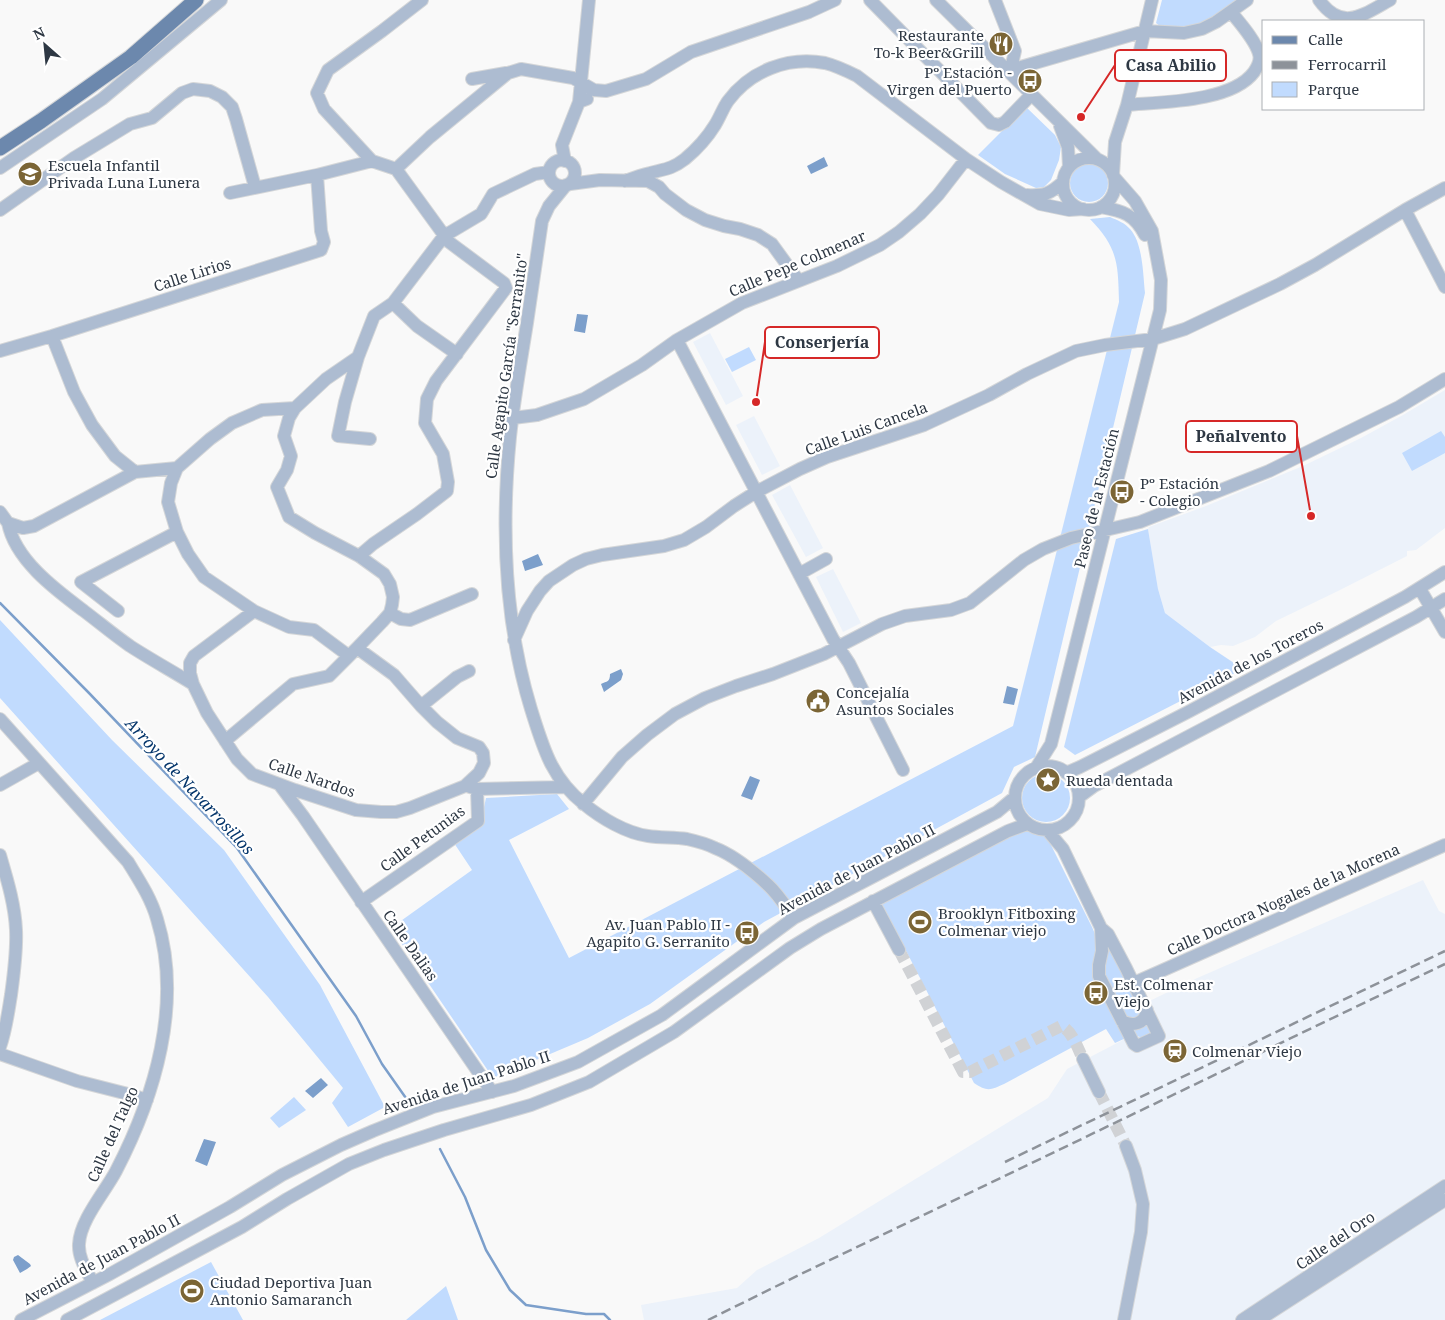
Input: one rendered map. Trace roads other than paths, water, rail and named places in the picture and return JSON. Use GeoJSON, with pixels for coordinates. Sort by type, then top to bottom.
{"type":"FeatureCollection","features":[{"type":"Feature","properties":{"kind":"main road"},"geometry":{"type":"LineString","coordinates":[[0,148],[131,57],[196,0]]}},
{"type":"Feature","properties":{"kind":"street"},"geometry":{"type":"LineString","coordinates":[[0,168],[102,99],[221,0]]}},
{"type":"Feature","properties":{"kind":"street"},"geometry":{"type":"LineString","coordinates":[[372,161],[324,108],[317,93],[328,70],[382,32],[422,0]]}},
{"type":"Feature","properties":{"kind":"street"},"geometry":{"type":"LineString","coordinates":[[568,185],[575,175],[562,145],[579,102],[589,0]]}},
{"type":"Feature","properties":{"kind":"street"},"geometry":{"type":"LineString","coordinates":[[579,102],[606,91],[646,79],[691,52],[809,12],[836,0]]}},
{"type":"Feature","properties":{"kind":"street"},"geometry":{"type":"LineString","coordinates":[[870,0],[991,123],[999,124],[1005,122],[1031,95]]}},
{"type":"Feature","properties":{"kind":"street"},"geometry":{"type":"LineString","coordinates":[[936,0],[1031,95],[1098,160],[1110,169],[1114,176]]}},
{"type":"Feature","properties":{"kind":"street"},"geometry":{"type":"LineString","coordinates":[[996,0],[1015,51],[1012,64],[1007,71]]}},
{"type":"Feature","properties":{"kind":"street"},"geometry":{"type":"LineString","coordinates":[[625,180],[651,172],[663,171],[684,160],[708,135],[726,103],[747,81],[766,70],[780,65],[795,62],[811,62],[825,63],[842,68],[857,76],[966,159],[1040,204],[1069,210],[1101,207],[1109,200],[1114,188],[1115,142],[1127,105],[1152,0]]}},
{"type":"Feature","properties":{"kind":"street"},"geometry":{"type":"LineString","coordinates":[[1007,71],[1145,31],[1184,33],[1202,29],[1216,22],[1247,0]]}},
{"type":"Feature","properties":{"kind":"street"},"geometry":{"type":"LineString","coordinates":[[1319,0],[1326,10],[1341,19],[1360,16],[1390,0]]}},
{"type":"Feature","properties":{"kind":"street"},"geometry":{"type":"LineString","coordinates":[[1127,105],[1194,99],[1218,94],[1243,82],[1259,65],[1260,55],[1256,45],[1231,12]]}},
{"type":"Feature","properties":{"kind":"street"},"geometry":{"type":"LineString","coordinates":[[472,79],[521,69],[573,78],[594,90],[606,91]]}},
{"type":"Feature","properties":{"kind":"street"},"geometry":{"type":"LineString","coordinates":[[396,168],[430,137],[508,73]]}},
{"type":"Feature","properties":{"kind":"street"},"geometry":{"type":"LineString","coordinates":[[0,210],[74,158],[130,124],[152,118],[182,93],[193,89],[210,91],[222,97],[232,107],[255,188]]}},
{"type":"Feature","properties":{"kind":"street"},"geometry":{"type":"LineString","coordinates":[[1057,120],[1065,135],[1068,146],[1069,167]]}},
{"type":"Feature","properties":{"kind":"street"},"geometry":{"type":"LineString","coordinates":[[1098,160],[1115,142]]}},
{"type":"Feature","properties":{"kind":"street"},"geometry":{"type":"LineString","coordinates":[[1083,209],[1076,206],[1066,196],[1063,182],[1064,177],[1069,167],[1079,160],[1091,158],[1098,160]]}},
{"type":"Feature","properties":{"kind":"street","name":"Calle Pepe Colmenar"},"geometry":{"type":"LineString","coordinates":[[513,418],[538,415],[584,399],[642,365],[677,340],[742,303],[837,266],[880,245],[920,214],[938,195],[966,159]]}},
{"type":"Feature","properties":{"kind":"street"},"geometry":{"type":"LineString","coordinates":[[600,180],[583,174],[562,160],[552,165],[551,176],[558,186],[600,180],[648,180],[686,210],[705,220],[758,235],[772,244],[798,280]]}},
{"type":"Feature","properties":{"kind":"street"},"geometry":{"type":"LineString","coordinates":[[230,193],[317,175],[372,161],[396,168],[449,242],[504,283],[506,288],[436,381],[427,399],[425,423],[443,454],[448,482],[447,491],[359,556]]}},
{"type":"Feature","properties":{"kind":"street"},"geometry":{"type":"LineString","coordinates":[[659,187],[663,171]]}},
{"type":"Feature","properties":{"kind":"street"},"geometry":{"type":"LineString","coordinates":[[370,440],[338,436],[345,402],[358,357],[374,316],[392,303],[444,236],[481,214],[493,194],[535,174],[551,176]]}},
{"type":"Feature","properties":{"kind":"street","name":"Calle Lirios"},"geometry":{"type":"LineString","coordinates":[[0,350],[52,336],[322,250],[324,242],[317,175]]}},
{"type":"Feature","properties":{"kind":"street","name":"Calle Agapito García \"Serranito\""},"geometry":{"type":"LineString","coordinates":[[551,176],[552,194],[542,222],[506,478],[506,571],[510,611],[514,640],[530,708],[554,770],[564,787],[583,804],[619,826],[647,836],[685,839],[716,848],[740,862],[769,886],[794,918]]}},
{"type":"Feature","properties":{"kind":"street","name":"Paseo de la Estación"},"geometry":{"type":"LineString","coordinates":[[1036,768],[1051,744],[1160,310],[1161,280],[1152,231],[1135,201],[1114,176]]}},
{"type":"Feature","properties":{"kind":"street"},"geometry":{"type":"LineString","coordinates":[[1025,195],[1042,196],[1054,191],[1063,182]]}},
{"type":"Feature","properties":{"kind":"street","name":"Calle Agapito García \"Serranito\""},"geometry":{"type":"LineString","coordinates":[[549,206],[568,185]]}},
{"type":"Feature","properties":{"kind":"street","name":"Calle Luis Cancela"},"geometry":{"type":"LineString","coordinates":[[514,640],[527,611],[540,592],[549,581],[573,565],[602,555],[664,546],[684,540],[756,492],[800,469],[827,457],[897,435],[942,418],[1076,351],[1153,339],[1185,329],[1280,284],[1445,188]]}},
{"type":"Feature","properties":{"kind":"street","name":"Paseo de la Estación"},"geometry":{"type":"LineString","coordinates":[[1101,207],[1121,211],[1135,219],[1144,231],[1158,259]]}},
{"type":"Feature","properties":{"kind":"street"},"geometry":{"type":"LineString","coordinates":[[1405,210],[1445,287]]}},
{"type":"Feature","properties":{"kind":"street"},"geometry":{"type":"LineString","coordinates":[[392,303],[417,326],[457,354]]}},
{"type":"Feature","properties":{"kind":"street"},"geometry":{"type":"LineString","coordinates":[[52,336],[74,392],[92,425],[116,456],[135,472]]}},
{"type":"Feature","properties":{"kind":"street"},"geometry":{"type":"LineString","coordinates":[[677,340],[799,574],[849,663],[903,770]]}},
{"type":"Feature","properties":{"kind":"street"},"geometry":{"type":"LineString","coordinates":[[225,741],[292,684],[329,676],[390,612],[393,597],[390,584],[384,574],[359,556],[289,517],[277,487],[287,470],[291,456],[284,436],[289,418],[295,408],[326,379],[358,357]]}},
{"type":"Feature","properties":{"kind":"street"},"geometry":{"type":"LineString","coordinates":[[583,804],[622,757],[675,714],[705,698],[773,674],[838,646],[882,624],[905,616],[951,610],[970,603],[1024,560],[1043,549],[1071,538],[1140,522],[1270,471],[1399,407],[1445,379]]}},
{"type":"Feature","properties":{"kind":"street"},"geometry":{"type":"LineString","coordinates":[[295,408],[262,410],[232,423],[210,438],[178,468],[171,483],[168,502],[177,532],[188,554],[204,577],[254,611],[289,627],[314,630],[394,675],[437,722],[457,738],[479,746],[483,753],[484,763],[471,787]]}},
{"type":"Feature","properties":{"kind":"street"},"geometry":{"type":"LineString","coordinates":[[8,523],[22,528],[34,526],[135,472],[178,468]]}},
{"type":"Feature","properties":{"kind":"street"},"geometry":{"type":"LineString","coordinates":[[0,512],[8,523],[11,534],[22,552],[49,584],[130,646],[193,684]]}},
{"type":"Feature","properties":{"kind":"street"},"geometry":{"type":"LineString","coordinates":[[118,611],[81,582],[177,532]]}},
{"type":"Feature","properties":{"kind":"street"},"geometry":{"type":"LineString","coordinates":[[799,574],[826,559]]}},
{"type":"Feature","properties":{"kind":"street","name":"Avenida de los Toreros"},"geometry":{"type":"LineString","coordinates":[[1062,770],[1080,768],[1420,589],[1445,572]]}},
{"type":"Feature","properties":{"kind":"street"},"geometry":{"type":"LineString","coordinates":[[1420,589],[1445,632]]}},
{"type":"Feature","properties":{"kind":"street"},"geometry":{"type":"LineString","coordinates":[[390,612],[402,619],[410,620],[472,594]]}},
{"type":"Feature","properties":{"kind":"street"},"geometry":{"type":"LineString","coordinates":[[1079,796],[1094,786],[1432,608],[1445,599]]}},
{"type":"Feature","properties":{"kind":"street","name":"Calle Nardos"},"geometry":{"type":"LineString","coordinates":[[254,611],[194,656],[190,663],[193,684],[207,713],[236,759],[252,774],[279,783],[296,794],[315,796],[356,810],[381,812],[396,812],[471,787]]}},
{"type":"Feature","properties":{"kind":"street"},"geometry":{"type":"LineString","coordinates":[[510,611],[519,614],[527,611]]}},
{"type":"Feature","properties":{"kind":"street"},"geometry":{"type":"LineString","coordinates":[[421,706],[457,676],[469,671]]}},
{"type":"Feature","properties":{"kind":"street","name":"Calle del Talgo"},"geometry":{"type":"LineString","coordinates":[[0,719],[128,862],[142,884],[157,918],[163,942],[167,991],[161,1045],[153,1080],[140,1119],[116,1171],[84,1223],[78,1246],[80,1256],[93,1283]]}},
{"type":"Feature","properties":{"kind":"street"},"geometry":{"type":"LineString","coordinates":[[1051,744],[1062,770]]}},
{"type":"Feature","properties":{"kind":"street"},"geometry":{"type":"LineString","coordinates":[[0,785],[39,763]]}},
{"type":"Feature","properties":{"kind":"street"},"geometry":{"type":"LineString","coordinates":[[1051,766],[1062,770],[1074,781],[1078,791],[1077,811],[1062,827],[1040,830],[1027,824],[1016,809],[1016,788],[1021,779],[1036,768],[1051,766]]}},
{"type":"Feature","properties":{"kind":"street"},"geometry":{"type":"LineString","coordinates":[[542,787],[548,782],[554,770]]}},
{"type":"Feature","properties":{"kind":"street"},"geometry":{"type":"LineString","coordinates":[[471,787],[564,787]]}},
{"type":"Feature","properties":{"kind":"street","name":"Calle Petunias"},"geometry":{"type":"LineString","coordinates":[[361,902],[478,821],[471,787]]}},
{"type":"Feature","properties":{"kind":"street","name":"Calle Dalias"},"geometry":{"type":"LineString","coordinates":[[296,794],[304,811],[361,902],[492,1092]]}},
{"type":"Feature","properties":{"kind":"street"},"geometry":{"type":"LineString","coordinates":[[304,811],[315,796]]}},
{"type":"Feature","properties":{"kind":"street","name":"Avenida de Juan Pablo II"},"geometry":{"type":"LineString","coordinates":[[21,1320],[93,1283],[244,1199],[304,1163],[372,1131],[433,1107],[514,1086],[578,1062],[662,1014],[794,918],[997,812],[1015,797]]}},
{"type":"Feature","properties":{"kind":"street"},"geometry":{"type":"LineString","coordinates":[[67,1320],[256,1218],[348,1164],[444,1130],[531,1105],[589,1082],[674,1032],[790,948],[821,929],[1008,830],[1027,824]]}},
{"type":"Feature","properties":{"kind":"street"},"geometry":{"type":"LineString","coordinates":[[1062,827],[1063,849]]}},
{"type":"Feature","properties":{"kind":"street"},"geometry":{"type":"LineString","coordinates":[[1048,830],[1063,849],[1102,928],[1108,934],[1134,983],[1159,1036],[1137,1046],[1134,1044],[1099,976],[1102,928]]}},
{"type":"Feature","properties":{"kind":"street","name":"Calle Doctora Nogales de la Morena"},"geometry":{"type":"LineString","coordinates":[[1134,983],[1445,845]]}},
{"type":"Feature","properties":{"kind":"street"},"geometry":{"type":"LineString","coordinates":[[0,855],[10,890],[16,929],[16,954],[12,988],[6,1032],[0,1047]]}},
{"type":"Feature","properties":{"kind":"street"},"geometry":{"type":"LineString","coordinates":[[873,901],[898,950]]}},
{"type":"Feature","properties":{"kind":"street"},"geometry":{"type":"LineString","coordinates":[[1122,1021],[1132,1024],[1141,1022],[1145,1018],[1147,1010]]}},
{"type":"Feature","properties":{"kind":"street"},"geometry":{"type":"LineString","coordinates":[[648,1023],[660,1041]]}},
{"type":"Feature","properties":{"kind":"street"},"geometry":{"type":"LineString","coordinates":[[0,1054],[77,1081],[147,1100]]}},
{"type":"Feature","properties":{"kind":"street"},"geometry":{"type":"LineString","coordinates":[[1083,1059],[1099,1092]]}},
{"type":"Feature","properties":{"kind":"street"},"geometry":{"type":"LineString","coordinates":[[1124,1320],[1141,1232],[1143,1204],[1135,1170],[1126,1146]]}},
{"type":"Feature","properties":{"kind":"street","name":"Calle del Oro"},"geometry":{"type":"LineString","coordinates":[[1242,1320],[1445,1186]]}},
{"type":"Feature","properties":{"kind":"street"},"geometry":{"type":"LineString","coordinates":[[244,1199],[256,1218]]}},
{"type":"Feature","properties":{"kind":"street","name":"Calle del Oro"},"geometry":{"type":"LineString","coordinates":[[1259,1320],[1445,1200]]}},
{"type":"Feature","properties":{"kind":"waterway","name":"Arroyo de Navarrosillos"},"geometry":{"type":"LineString","coordinates":[[0,603],[237,848],[356,1016],[382,1064],[408,1101]]}},
{"type":"Feature","properties":{"kind":"waterway","name":"Arroyo de Navarrosillos"},"geometry":{"type":"LineString","coordinates":[[440,1149],[465,1197],[486,1250],[510,1290],[526,1305],[586,1314],[604,1314],[610,1320]]}},
{"type":"Feature","properties":{"kind":"tunnel"},"geometry":{"type":"LineString","coordinates":[[899,950],[963,1072],[970,1072],[1061,1026],[1068,1031],[1083,1059]]}},
{"type":"Feature","properties":{"kind":"tunnel"},"geometry":{"type":"LineString","coordinates":[[1099,1092],[1126,1146]]}},
{"type":"Feature","properties":{"kind":"railway"},"geometry":{"type":"LineString","coordinates":[[1005,1162],[1445,951]]}},
{"type":"Feature","properties":{"kind":"railway"},"geometry":{"type":"LineString","coordinates":[[708,1320],[1445,964]]}},
{"type":"Feature","properties":{"kind":"place","name":"Restaurante To-k Beer&Grill"},"geometry":{"type":"Point","coordinates":[1001,44]}},
{"type":"Feature","properties":{"kind":"place","name":"Pº Estación - Virgen del Puerto"},"geometry":{"type":"Point","coordinates":[1030,81]}},
{"type":"Feature","properties":{"kind":"place","name":"Casa Abilio"},"geometry":{"type":"Point","coordinates":[1081,117]}},
{"type":"Feature","properties":{"kind":"place","name":"Escuela Infantil Privada Luna Lunera"},"geometry":{"type":"Point","coordinates":[30,174]}},
{"type":"Feature","properties":{"kind":"place","name":"Conserjería"},"geometry":{"type":"Point","coordinates":[756,402]}},
{"type":"Feature","properties":{"kind":"place","name":"Pº Estación - Colegio"},"geometry":{"type":"Point","coordinates":[1122,492]}},
{"type":"Feature","properties":{"kind":"place","name":"Peñalvento"},"geometry":{"type":"Point","coordinates":[1311,516]}},
{"type":"Feature","properties":{"kind":"place","name":"Concejalía Asuntos Sociales"},"geometry":{"type":"Point","coordinates":[818,701]}},
{"type":"Feature","properties":{"kind":"place","name":"Rueda dentada"},"geometry":{"type":"Point","coordinates":[1048,780]}},
{"type":"Feature","properties":{"kind":"place","name":"Brooklyn Fitboxing Colmenar viejo"},"geometry":{"type":"Point","coordinates":[920,922]}},
{"type":"Feature","properties":{"kind":"place","name":"Av. Juan Pablo II - Agapito G. Serranito"},"geometry":{"type":"Point","coordinates":[747,933]}},
{"type":"Feature","properties":{"kind":"place","name":"Est. Colmenar Viejo"},"geometry":{"type":"Point","coordinates":[1096,993]}},
{"type":"Feature","properties":{"kind":"place","name":"Colmenar Viejo"},"geometry":{"type":"Point","coordinates":[1175,1051]}},
{"type":"Feature","properties":{"kind":"place","name":"Ciudad Deportiva Juan Antonio Samaranch"},"geometry":{"type":"Point","coordinates":[192,1291]}}]}
